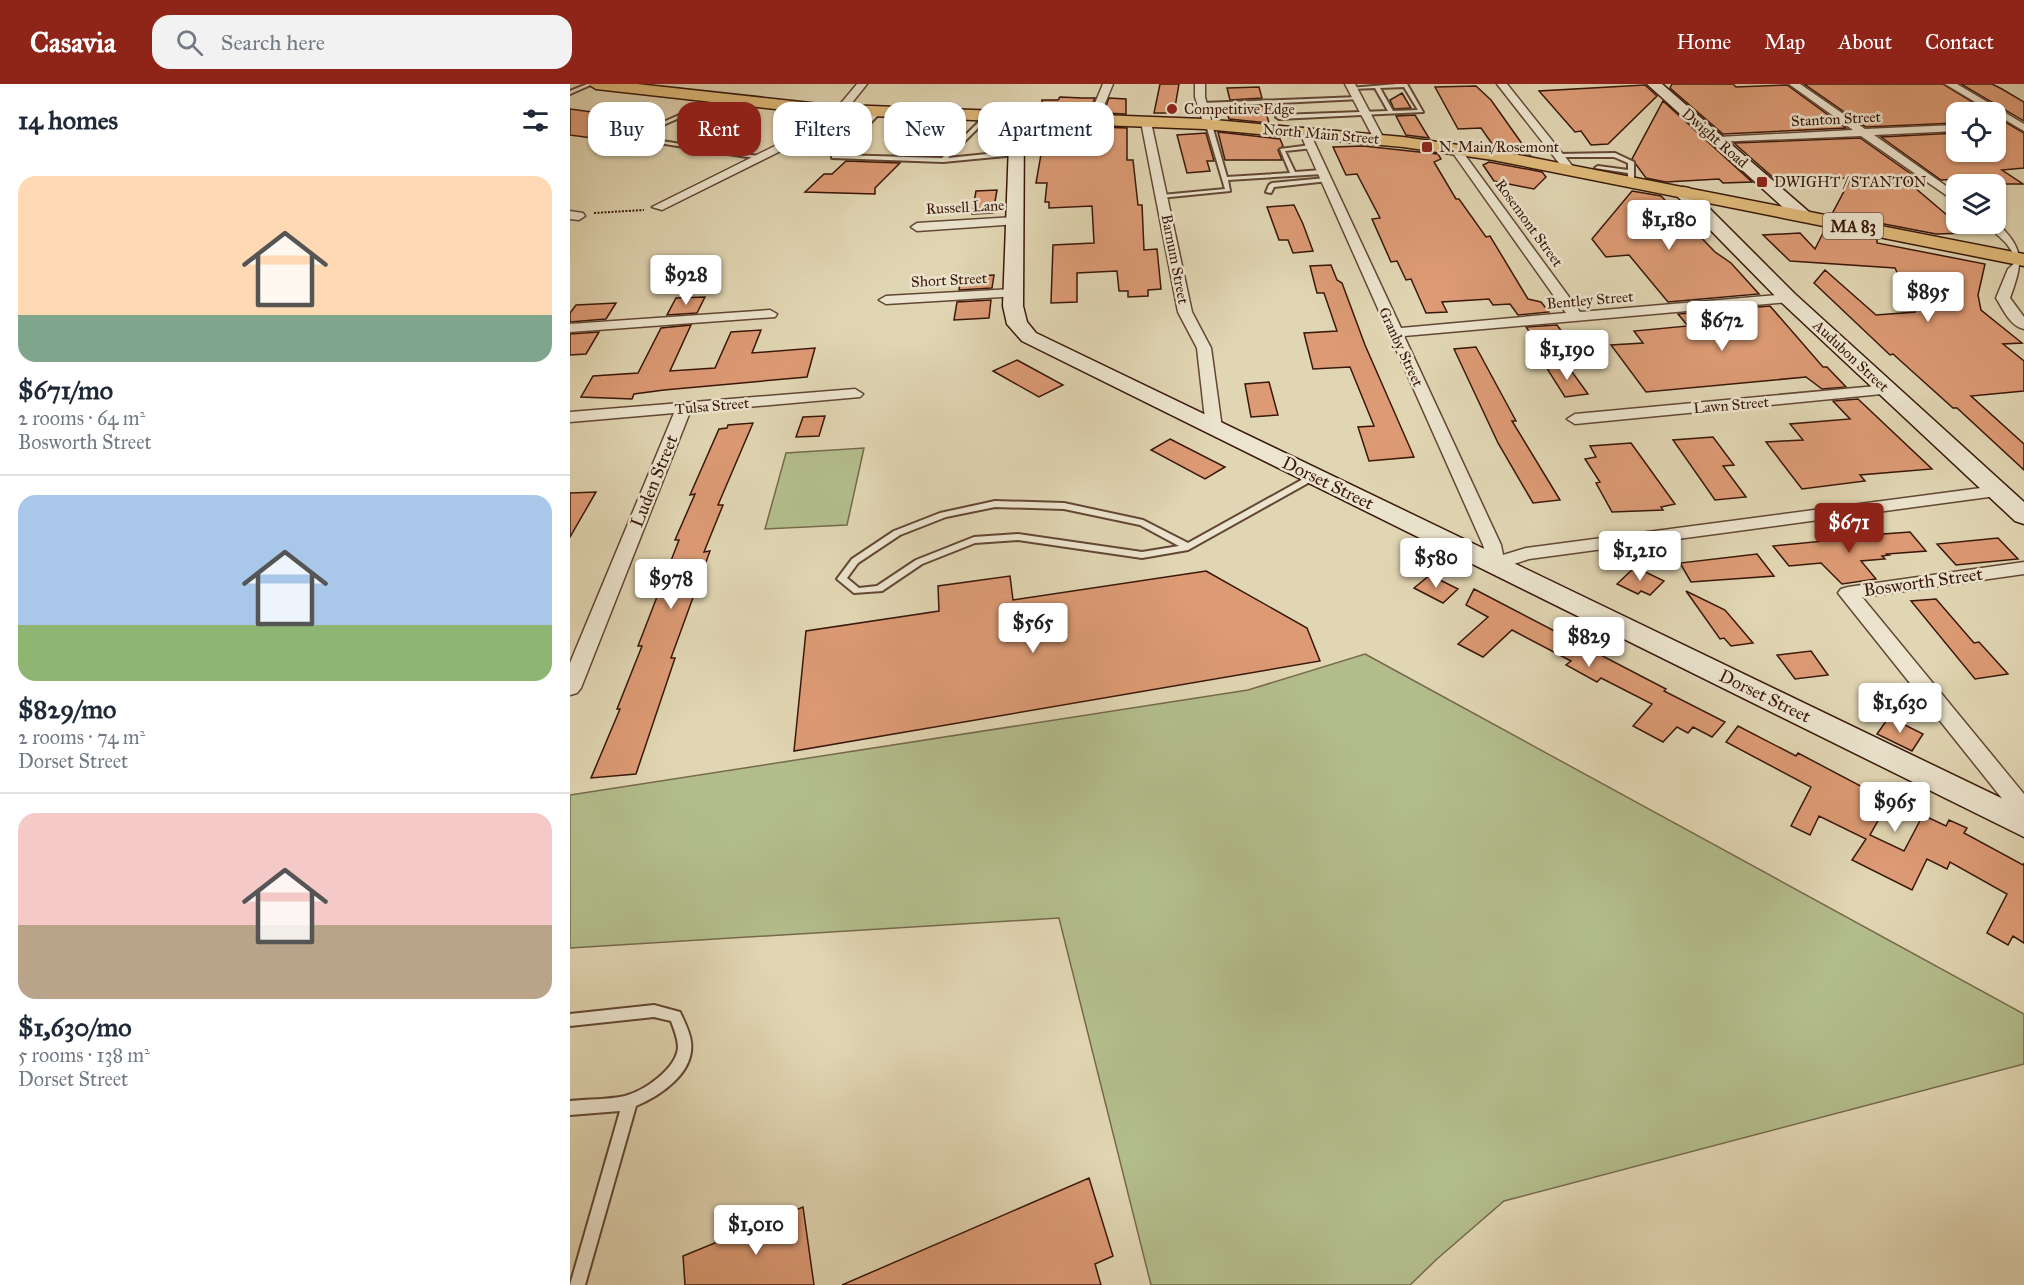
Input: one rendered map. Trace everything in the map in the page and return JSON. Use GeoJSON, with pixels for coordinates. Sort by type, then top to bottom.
{"type":"FeatureCollection","features":[{"type":"Feature","properties":{"kind":"main road","name":"North Main Street"},"geometry":{"type":"LineString","coordinates":[[596,84],[660,88],[718,99],[773,104]]}},
{"type":"Feature","properties":{"kind":"main road","name":"North Main Street"},"geometry":{"type":"LineString","coordinates":[[872,112],[978,116]]}},
{"type":"Feature","properties":{"kind":"main road","name":"North Main Street"},"geometry":{"type":"LineString","coordinates":[[1114,121],[1209,124],[1281,123],[1304,131],[1455,149],[1570,170],[1631,177],[1683,192]]}},
{"type":"Feature","properties":{"kind":"main road","name":"MA 83"},"geometry":{"type":"LineString","coordinates":[[1683,192],[2024,260]]}},
{"type":"Feature","properties":{"kind":"street"},"geometry":{"type":"LineString","coordinates":[[847,102],[862,84]]}},
{"type":"Feature","properties":{"kind":"street"},"geometry":{"type":"LineString","coordinates":[[1100,102],[1108,84]]}},
{"type":"Feature","properties":{"kind":"street"},"geometry":{"type":"LineString","coordinates":[[1200,84],[1202,105],[1209,124]]}},
{"type":"Feature","properties":{"kind":"street"},"geometry":{"type":"LineString","coordinates":[[1502,84],[1570,170]]}},
{"type":"Feature","properties":{"kind":"street","name":"Dwight Road"},"geometry":{"type":"LineString","coordinates":[[1654,84],[1803,216]]}},
{"type":"Feature","properties":{"kind":"street"},"geometry":{"type":"LineString","coordinates":[[1794,84],[1946,191]]}},
{"type":"Feature","properties":{"kind":"street"},"geometry":{"type":"LineString","coordinates":[[1950,84],[2021,126]]}},
{"type":"Feature","properties":{"kind":"street"},"geometry":{"type":"LineString","coordinates":[[1353,90],[1379,139]]}},
{"type":"Feature","properties":{"kind":"street","name":"Barnum Street"},"geometry":{"type":"LineString","coordinates":[[1146,122],[1185,312],[1204,348],[1214,428]]}},
{"type":"Feature","properties":{"kind":"street","name":"Stanton Street"},"geometry":{"type":"LineString","coordinates":[[1718,140],[1946,129]]}},
{"type":"Feature","properties":{"kind":"street","name":"Granby Street"},"geometry":{"type":"LineString","coordinates":[[1304,131],[1492,545],[1496,564]]}},
{"type":"Feature","properties":{"kind":"street","name":"Rosemont Street"},"geometry":{"type":"LineString","coordinates":[[1455,149],[1576,317]]}},
{"type":"Feature","properties":{"kind":"street"},"geometry":{"type":"LineString","coordinates":[[658,207],[773,151]]}},
{"type":"Feature","properties":{"kind":"street","name":"Dorset Street"},"geometry":{"type":"LineString","coordinates":[[1016,156],[1013,293],[1015,320],[1033,339],[2024,824]]}},
{"type":"Feature","properties":{"kind":"street","name":"Audubon Street"},"geometry":{"type":"LineString","coordinates":[[1683,192],[1788,298],[2024,516]]}},
{"type":"Feature","properties":{"kind":"street","name":"Russell Lane"},"geometry":{"type":"LineString","coordinates":[[917,226],[1015,221]]}},
{"type":"Feature","properties":{"kind":"street"},"geometry":{"type":"LineString","coordinates":[[2003,234],[2024,260],[2015,269],[2003,298],[2012,313],[2024,326]]}},
{"type":"Feature","properties":{"kind":"street","name":"Short Street"},"geometry":{"type":"LineString","coordinates":[[886,300],[1013,293]]}},
{"type":"Feature","properties":{"kind":"street","name":"Bentley Street"},"geometry":{"type":"LineString","coordinates":[[1394,333],[1788,298]]}},
{"type":"Feature","properties":{"kind":"street"},"geometry":{"type":"LineString","coordinates":[[570,328],[770,314]]}},
{"type":"Feature","properties":{"kind":"street","name":"Lawn Street"},"geometry":{"type":"LineString","coordinates":[[1575,419],[1887,390]]}},
{"type":"Feature","properties":{"kind":"street","name":"Tulsa Street"},"geometry":{"type":"LineString","coordinates":[[570,417],[855,394]]}},
{"type":"Feature","properties":{"kind":"street","name":"Luden Street"},"geometry":{"type":"LineString","coordinates":[[570,688],[684,408]]}},
{"type":"Feature","properties":{"kind":"street"},"geometry":{"type":"LineString","coordinates":[[1496,564],[1526,554],[1996,491]]}},
{"type":"Feature","properties":{"kind":"street","name":"Bosworth Street"},"geometry":{"type":"LineString","coordinates":[[2024,568],[1848,593],[2024,810]]}},
{"type":"Feature","properties":{"kind":"lane"},"geometry":{"type":"LineString","coordinates":[[570,93],[591,84]]}},
{"type":"Feature","properties":{"kind":"lane"},"geometry":{"type":"LineString","coordinates":[[1202,105],[1273,102],[1405,85],[1421,111],[1365,112],[1281,123],[1273,102]]}},
{"type":"Feature","properties":{"kind":"lane"},"geometry":{"type":"LineString","coordinates":[[1377,87],[1391,112]]}},
{"type":"Feature","properties":{"kind":"lane"},"geometry":{"type":"LineString","coordinates":[[718,99],[630,138],[758,158]]}},
{"type":"Feature","properties":{"kind":"lane"},"geometry":{"type":"LineString","coordinates":[[878,112],[834,157],[943,160],[985,156]]}},
{"type":"Feature","properties":{"kind":"lane"},"geometry":{"type":"LineString","coordinates":[[1162,197],[1228,190],[1209,124]]}},
{"type":"Feature","properties":{"kind":"lane"},"geometry":{"type":"LineString","coordinates":[[943,160],[978,125]]}},
{"type":"Feature","properties":{"kind":"lane"},"geometry":{"type":"LineString","coordinates":[[1293,174],[1282,150],[1311,147]]}},
{"type":"Feature","properties":{"kind":"lane"},"geometry":{"type":"LineString","coordinates":[[1559,156],[1615,155],[1631,162],[1631,177],[1598,168]]}},
{"type":"Feature","properties":{"kind":"lane"},"geometry":{"type":"LineString","coordinates":[[1225,179],[1293,174],[1324,176]]}},
{"type":"Feature","properties":{"kind":"lane"},"geometry":{"type":"LineString","coordinates":[[1269,192],[1272,185],[1324,176]]}},
{"type":"Feature","properties":{"kind":"lane"},"geometry":{"type":"LineString","coordinates":[[1188,547],[1143,523],[1064,506],[995,504],[943,515],[897,533],[855,561],[842,579],[857,591],[879,589],[919,562],[974,540],[1018,537],[1142,555],[1188,547],[1314,476]]}},
{"type":"Feature","properties":{"kind":"lane"},"geometry":{"type":"LineString","coordinates":[[570,1020],[654,1011],[675,1016],[684,1034],[684,1051],[675,1070],[653,1091],[630,1101],[570,1108]]}},
{"type":"Feature","properties":{"kind":"lane"},"geometry":{"type":"LineString","coordinates":[[576,1285],[630,1101]]}},
{"type":"Feature","properties":{"kind":"path"},"geometry":{"type":"LineString","coordinates":[[574,215],[658,207]]}},
{"type":"Feature","properties":{"kind":"green space"},"geometry":{"type":"Polygon","coordinates":[[[864,448],[847,525],[765,529],[786,453],[864,448]]]}},
{"type":"Feature","properties":{"kind":"green space"},"geometry":{"type":"Polygon","coordinates":[[[1365,654],[2024,1014],[2024,1064],[1504,1201],[1410,1285],[1151,1285],[1059,918],[570,948],[570,795],[1248,690],[1365,654]]]}},
{"type":"Feature","properties":{"kind":"building"},"geometry":{"type":"Polygon","coordinates":[[[1160,84],[1179,84],[1174,113],[1154,113],[1160,84]]]}},
{"type":"Feature","properties":{"kind":"building"},"geometry":{"type":"Polygon","coordinates":[[[1672,84],[1733,84],[1736,87],[1787,85],[1846,128],[1723,134],[1670,88],[1672,84]]]}},
{"type":"Feature","properties":{"kind":"building"},"geometry":{"type":"Polygon","coordinates":[[[1804,84],[1943,84],[1973,102],[1946,102],[1946,123],[1866,127],[1804,84]]]}},
{"type":"Feature","properties":{"kind":"building"},"geometry":{"type":"Polygon","coordinates":[[[1961,84],[1992,84],[2002,89],[2024,102],[2024,121],[2006,110],[2006,102],[1992,102],[1961,84]]]}},
{"type":"Feature","properties":{"kind":"building"},"geometry":{"type":"Polygon","coordinates":[[[1645,85],[1657,96],[1608,144],[1591,145],[1581,131],[1575,132],[1539,91],[1645,85]]]}},
{"type":"Feature","properties":{"kind":"building"},"geometry":{"type":"Polygon","coordinates":[[[1476,86],[1491,100],[1530,155],[1495,148],[1481,128],[1458,129],[1435,87],[1476,86]]]}},
{"type":"Feature","properties":{"kind":"building"},"geometry":{"type":"Polygon","coordinates":[[[1259,87],[1262,98],[1230,100],[1227,88],[1259,87]]]}},
{"type":"Feature","properties":{"kind":"building"},"geometry":{"type":"Polygon","coordinates":[[[1402,93],[1411,108],[1394,109],[1390,100],[1402,93]]]}},
{"type":"Feature","properties":{"kind":"building"},"geometry":{"type":"Polygon","coordinates":[[[1060,97],[1095,98],[1093,102],[1042,102],[1042,100],[1058,100],[1060,97]]]}},
{"type":"Feature","properties":{"kind":"building"},"geometry":{"type":"Polygon","coordinates":[[[1109,98],[1126,99],[1126,114],[1114,113],[1114,102],[1107,102],[1109,98]]]}},
{"type":"Feature","properties":{"kind":"building"},"geometry":{"type":"Polygon","coordinates":[[[1663,101],[1752,182],[1723,183],[1719,179],[1666,182],[1646,178],[1632,159],[1663,101]]]}},
{"type":"Feature","properties":{"kind":"building"},"geometry":{"type":"Polygon","coordinates":[[[1264,106],[1269,123],[1229,119],[1226,108],[1264,106]]]}},
{"type":"Feature","properties":{"kind":"building"},"geometry":{"type":"Polygon","coordinates":[[[570,109],[588,111],[588,137],[570,135],[570,109]]]}},
{"type":"Feature","properties":{"kind":"building"},"geometry":{"type":"Polygon","coordinates":[[[1415,115],[1429,138],[1406,135],[1396,116],[1415,115]]]}},
{"type":"Feature","properties":{"kind":"building"},"geometry":{"type":"Polygon","coordinates":[[[2006,122],[2024,133],[2024,168],[2002,170],[2023,184],[2006,184],[2006,174],[1946,174],[1946,180],[1941,180],[1881,137],[1946,134],[1946,162],[2006,162],[2006,122]]]}},
{"type":"Feature","properties":{"kind":"building"},"geometry":{"type":"Polygon","coordinates":[[[1114,128],[1127,128],[1127,160],[1133,160],[1138,205],[1142,205],[1144,250],[1157,249],[1161,289],[1148,290],[1148,296],[1128,297],[1128,291],[1119,291],[1117,271],[1077,273],[1077,302],[1051,303],[1053,245],[1094,243],[1092,206],[1049,208],[1049,202],[1045,202],[1047,183],[1036,183],[1041,156],[1114,156],[1114,128]]]}},
{"type":"Feature","properties":{"kind":"building"},"geometry":{"type":"Polygon","coordinates":[[[1218,132],[1280,139],[1283,146],[1278,150],[1282,160],[1225,160],[1218,132]]]}},
{"type":"Feature","properties":{"kind":"building"},"geometry":{"type":"Polygon","coordinates":[[[1206,133],[1214,161],[1207,161],[1210,171],[1187,173],[1177,135],[1206,133]]]}},
{"type":"Feature","properties":{"kind":"building"},"geometry":{"type":"Polygon","coordinates":[[[1860,138],[1921,181],[1907,181],[1946,214],[1946,234],[1936,234],[1832,214],[1851,178],[1777,181],[1734,143],[1860,138]]]}},
{"type":"Feature","properties":{"kind":"building"},"geometry":{"type":"Polygon","coordinates":[[[1363,146],[1438,154],[1441,159],[1434,162],[1456,199],[1459,199],[1486,237],[1490,236],[1528,299],[1541,302],[1549,312],[1518,315],[1510,304],[1493,305],[1489,299],[1442,302],[1447,312],[1426,313],[1411,279],[1406,280],[1397,261],[1391,262],[1372,219],[1380,218],[1357,174],[1346,175],[1333,147],[1363,146]]]}},
{"type":"Feature","properties":{"kind":"building"},"geometry":{"type":"Polygon","coordinates":[[[846,161],[900,163],[875,188],[875,194],[805,192],[824,174],[832,174],[846,161]]]}},
{"type":"Feature","properties":{"kind":"building"},"geometry":{"type":"Polygon","coordinates":[[[1489,162],[1542,172],[1546,177],[1534,189],[1494,181],[1483,165],[1489,162]]]}},
{"type":"Feature","properties":{"kind":"building"},"geometry":{"type":"Polygon","coordinates":[[[997,190],[993,213],[972,214],[976,191],[997,190]]]}},
{"type":"Feature","properties":{"kind":"building"},"geometry":{"type":"Polygon","coordinates":[[[1632,191],[1661,196],[1715,252],[1731,263],[1759,294],[1668,302],[1629,255],[1606,257],[1592,239],[1632,191]]]}},
{"type":"Feature","properties":{"kind":"building"},"geometry":{"type":"Polygon","coordinates":[[[1294,205],[1313,251],[1293,253],[1288,240],[1279,240],[1267,207],[1294,205]]]}},
{"type":"Feature","properties":{"kind":"building"},"geometry":{"type":"Polygon","coordinates":[[[1825,229],[1877,239],[1877,243],[1985,264],[1978,295],[1981,310],[2022,343],[2003,344],[2024,361],[2024,391],[1971,396],[2024,444],[2024,470],[1957,408],[1953,408],[1893,354],[1890,355],[1814,283],[1825,270],[1876,315],[1915,312],[1895,268],[1790,261],[1763,235],[1800,233],[1815,249],[1825,229]]]}},
{"type":"Feature","properties":{"kind":"building"},"geometry":{"type":"Polygon","coordinates":[[[1331,265],[1337,280],[1342,283],[1365,345],[1414,457],[1369,461],[1358,427],[1374,426],[1350,367],[1313,369],[1304,333],[1337,331],[1324,293],[1317,293],[1310,266],[1331,265]]]}},
{"type":"Feature","properties":{"kind":"building"},"geometry":{"type":"Polygon","coordinates":[[[994,275],[992,288],[959,290],[961,277],[994,275]]]}},
{"type":"Feature","properties":{"kind":"building"},"geometry":{"type":"Polygon","coordinates":[[[705,297],[697,313],[667,315],[676,298],[705,297]]]}},
{"type":"Feature","properties":{"kind":"building"},"geometry":{"type":"Polygon","coordinates":[[[991,300],[989,318],[954,320],[957,302],[991,300]]]}},
{"type":"Feature","properties":{"kind":"building"},"geometry":{"type":"Polygon","coordinates":[[[616,303],[606,319],[570,322],[570,313],[576,305],[616,303]]]}},
{"type":"Feature","properties":{"kind":"building"},"geometry":{"type":"Polygon","coordinates":[[[1770,306],[1823,367],[1827,367],[1846,387],[1822,389],[1806,377],[1646,392],[1611,345],[1643,343],[1634,331],[1688,326],[1678,314],[1770,306]]]}},
{"type":"Feature","properties":{"kind":"building"},"geometry":{"type":"Polygon","coordinates":[[[691,325],[670,371],[715,368],[731,332],[761,330],[752,353],[815,348],[807,377],[664,390],[634,394],[632,399],[581,397],[593,376],[638,373],[661,328],[691,325]]]}},
{"type":"Feature","properties":{"kind":"building"},"geometry":{"type":"Polygon","coordinates":[[[1557,325],[1574,349],[1543,352],[1526,327],[1557,325]]]}},
{"type":"Feature","properties":{"kind":"building"},"geometry":{"type":"Polygon","coordinates":[[[599,332],[586,354],[570,355],[570,334],[599,332]]]}},
{"type":"Feature","properties":{"kind":"building"},"geometry":{"type":"Polygon","coordinates":[[[1476,347],[1516,421],[1512,421],[1560,500],[1533,503],[1498,443],[1454,349],[1476,347]]]}},
{"type":"Feature","properties":{"kind":"building"},"geometry":{"type":"Polygon","coordinates":[[[1017,360],[1063,385],[1039,397],[993,371],[1017,360]]]}},
{"type":"Feature","properties":{"kind":"building"},"geometry":{"type":"Polygon","coordinates":[[[1567,365],[1588,394],[1565,397],[1546,367],[1567,365]]]}},
{"type":"Feature","properties":{"kind":"building"},"geometry":{"type":"Polygon","coordinates":[[[1269,382],[1278,415],[1251,417],[1245,384],[1269,382]]]}},
{"type":"Feature","properties":{"kind":"building"},"geometry":{"type":"Polygon","coordinates":[[[1858,399],[1932,469],[1860,475],[1865,481],[1802,489],[1766,442],[1803,440],[1790,424],[1850,419],[1833,401],[1858,399]]]}},
{"type":"Feature","properties":{"kind":"building"},"geometry":{"type":"Polygon","coordinates":[[[825,416],[819,436],[796,437],[803,417],[825,416]]]}},
{"type":"Feature","properties":{"kind":"building"},"geometry":{"type":"Polygon","coordinates":[[[753,423],[718,505],[723,505],[704,552],[710,551],[671,658],[675,658],[636,774],[591,778],[620,709],[617,709],[642,646],[638,646],[679,540],[675,540],[695,494],[690,495],[719,429],[727,428],[728,425],[753,423]]]}},
{"type":"Feature","properties":{"kind":"building"},"geometry":{"type":"Polygon","coordinates":[[[1713,437],[1734,465],[1723,466],[1746,497],[1715,500],[1673,440],[1713,437]]]}},
{"type":"Feature","properties":{"kind":"building"},"geometry":{"type":"Polygon","coordinates":[[[1170,439],[1225,467],[1205,479],[1151,450],[1170,439]]]}},
{"type":"Feature","properties":{"kind":"building"},"geometry":{"type":"Polygon","coordinates":[[[1631,443],[1675,504],[1661,507],[1663,510],[1612,512],[1596,483],[1600,482],[1585,459],[1596,457],[1590,446],[1631,443]]]}},
{"type":"Feature","properties":{"kind":"building"},"geometry":{"type":"Polygon","coordinates":[[[596,492],[570,537],[570,493],[596,492]]]}},
{"type":"Feature","properties":{"kind":"building"},"geometry":{"type":"Polygon","coordinates":[[[1910,532],[1926,551],[1887,554],[1889,555],[1882,556],[1885,559],[1861,561],[1876,579],[1842,584],[1821,563],[1789,566],[1773,546],[1845,539],[1843,537],[1910,532]]]}},
{"type":"Feature","properties":{"kind":"building"},"geometry":{"type":"Polygon","coordinates":[[[1998,538],[2018,559],[1956,565],[1937,544],[1998,538]]]}},
{"type":"Feature","properties":{"kind":"building"},"geometry":{"type":"Polygon","coordinates":[[[1757,554],[1774,576],[1691,582],[1680,563],[1757,554]]]}},
{"type":"Feature","properties":{"kind":"building"},"geometry":{"type":"Polygon","coordinates":[[[1635,567],[1664,581],[1650,595],[1641,591],[1638,594],[1617,584],[1635,567]]]}},
{"type":"Feature","properties":{"kind":"building"},"geometry":{"type":"Polygon","coordinates":[[[1206,571],[1307,628],[1320,661],[794,751],[806,631],[939,611],[938,586],[1010,576],[1013,600],[1206,571]]]}},
{"type":"Feature","properties":{"kind":"building"},"geometry":{"type":"Polygon","coordinates":[[[1430,575],[1458,589],[1443,603],[1414,588],[1430,575]]]}},
{"type":"Feature","properties":{"kind":"building"},"geometry":{"type":"Polygon","coordinates":[[[1474,589],[1725,722],[1712,737],[1693,727],[1688,733],[1677,727],[1663,742],[1633,726],[1652,704],[1601,678],[1597,682],[1566,665],[1571,661],[1512,630],[1483,657],[1458,644],[1488,617],[1466,605],[1474,589]]]}},
{"type":"Feature","properties":{"kind":"building"},"geometry":{"type":"Polygon","coordinates":[[[1686,591],[1725,610],[1753,643],[1731,646],[1724,638],[1720,639],[1686,591]]]}},
{"type":"Feature","properties":{"kind":"building"},"geometry":{"type":"Polygon","coordinates":[[[1936,599],[1974,643],[1979,642],[2008,674],[1975,679],[1911,601],[1936,599]]]}},
{"type":"Feature","properties":{"kind":"building"},"geometry":{"type":"Polygon","coordinates":[[[1811,651],[1828,675],[1795,679],[1777,655],[1811,651]]]}},
{"type":"Feature","properties":{"kind":"building"},"geometry":{"type":"Polygon","coordinates":[[[1889,717],[1923,734],[1912,751],[1877,734],[1889,717]]]}},
{"type":"Feature","properties":{"kind":"building"},"geometry":{"type":"Polygon","coordinates":[[[1738,726],[1796,756],[1798,753],[1889,801],[1870,835],[1904,851],[1923,815],[1946,826],[1949,820],[1967,828],[1964,833],[2023,865],[2024,863],[2024,943],[2013,936],[2008,945],[1987,933],[2007,894],[1950,862],[1947,869],[1927,859],[1912,890],[1852,860],[1866,839],[1819,816],[1810,835],[1791,826],[1811,787],[1726,742],[1738,726]]]}},
{"type":"Feature","properties":{"kind":"building"},"geometry":{"type":"Polygon","coordinates":[[[1089,1178],[1113,1256],[1095,1264],[1101,1285],[842,1285],[1089,1178]]]}},
{"type":"Feature","properties":{"kind":"building"},"geometry":{"type":"Polygon","coordinates":[[[803,1207],[814,1285],[685,1285],[683,1256],[803,1207]]]}},
{"type":"Feature","properties":{"kind":"place","name":"Competitive Edge"},"geometry":{"type":"Point","coordinates":[1172,109]}},
{"type":"Feature","properties":{"kind":"place","name":"N. Main/Rosemont"},"geometry":{"type":"Point","coordinates":[1427,147]}},
{"type":"Feature","properties":{"kind":"place","name":"DWIGHT / STANTON"},"geometry":{"type":"Point","coordinates":[1762,182]}}]}
